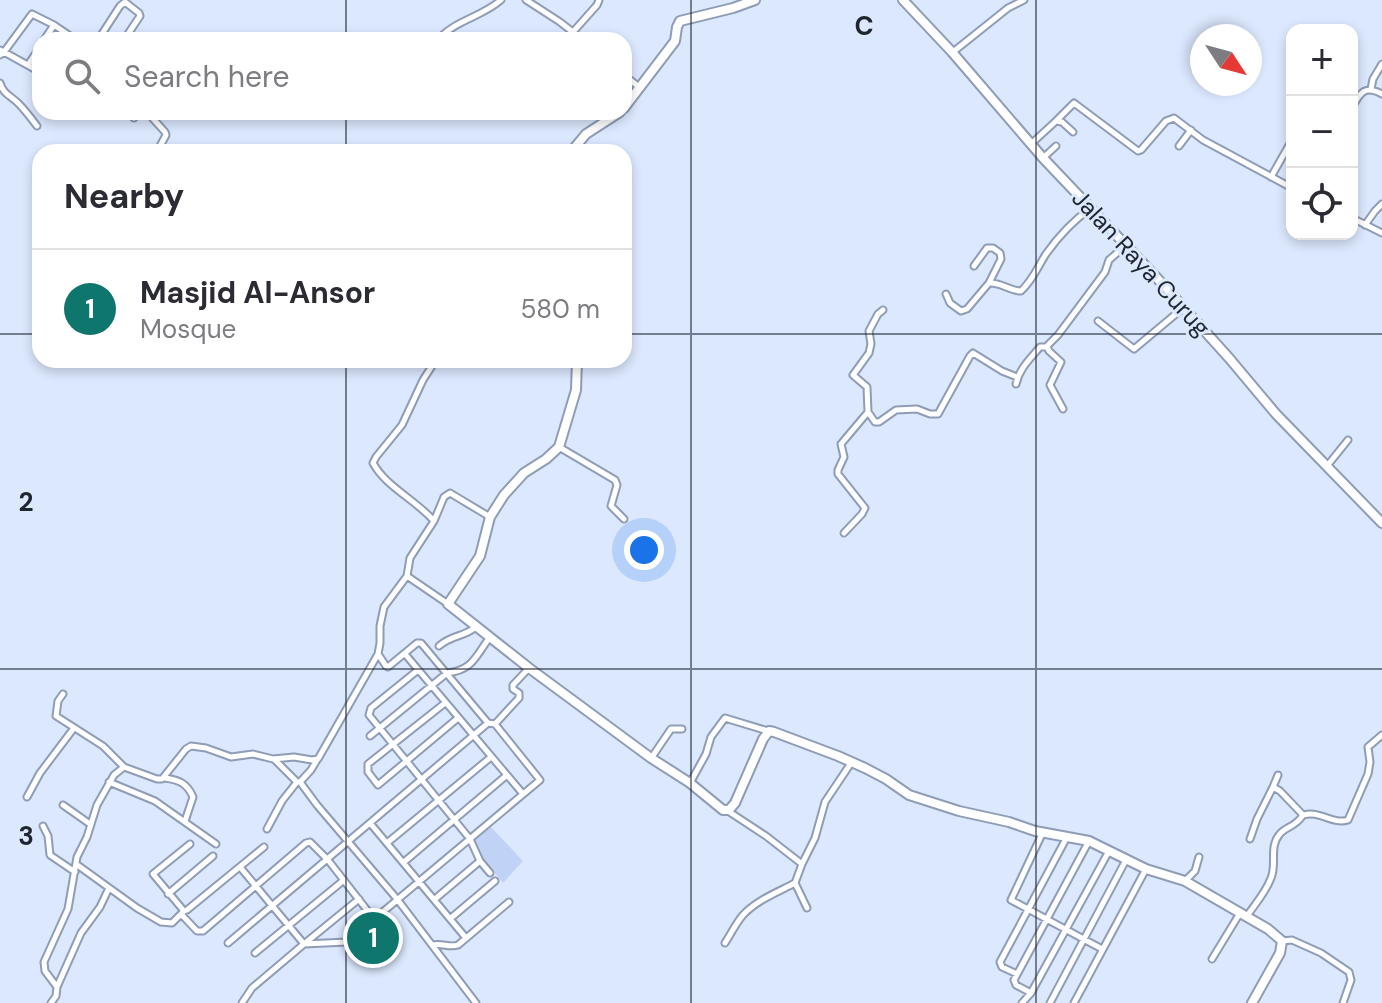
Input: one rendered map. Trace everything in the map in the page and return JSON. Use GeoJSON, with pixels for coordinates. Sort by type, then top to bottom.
{"type":"FeatureCollection","features":[{"type":"Feature","properties":{"kind":"street"},"geometry":{"type":"LineString","coordinates":[[445,32],[501,0]]}},
{"type":"Feature","properties":{"kind":"street"},"geometry":{"type":"LineString","coordinates":[[526,0],[573,32],[599,0]]}},
{"type":"Feature","properties":{"kind":"street"},"geometry":{"type":"LineString","coordinates":[[632,96],[674,42],[680,21],[755,0]]}},
{"type":"Feature","properties":{"kind":"street","name":"Jalan Raya Curug"},"geometry":{"type":"LineString","coordinates":[[903,0],[1276,414],[1382,523]]}},
{"type":"Feature","properties":{"kind":"street"},"geometry":{"type":"LineString","coordinates":[[952,52],[1008,8],[1024,0]]}},
{"type":"Feature","properties":{"kind":"street"},"geometry":{"type":"LineString","coordinates":[[103,32],[125,2],[140,16],[129,32]]}},
{"type":"Feature","properties":{"kind":"street"},"geometry":{"type":"LineString","coordinates":[[32,67],[1,52],[32,14],[64,32]]}},
{"type":"Feature","properties":{"kind":"street"},"geometry":{"type":"LineString","coordinates":[[49,32],[54,25]]}},
{"type":"Feature","properties":{"kind":"street"},"geometry":{"type":"LineString","coordinates":[[28,65],[32,59]]}},
{"type":"Feature","properties":{"kind":"street"},"geometry":{"type":"LineString","coordinates":[[1371,89],[1382,64]]}},
{"type":"Feature","properties":{"kind":"street"},"geometry":{"type":"LineString","coordinates":[[632,81],[639,87]]}},
{"type":"Feature","properties":{"kind":"street"},"geometry":{"type":"LineString","coordinates":[[0,83],[3,91],[32,120]]}},
{"type":"Feature","properties":{"kind":"street"},"geometry":{"type":"LineString","coordinates":[[1358,99],[1365,90],[1382,94]]}},
{"type":"Feature","properties":{"kind":"street"},"geometry":{"type":"LineString","coordinates":[[1031,144],[1074,103],[1138,151],[1170,118],[1179,121],[1203,140],[1286,185]]}},
{"type":"Feature","properties":{"kind":"street"},"geometry":{"type":"LineString","coordinates":[[32,120],[37,126]]}},
{"type":"Feature","properties":{"kind":"street"},"geometry":{"type":"LineString","coordinates":[[154,120],[166,135],[161,144]]}},
{"type":"Feature","properties":{"kind":"street"},"geometry":{"type":"LineString","coordinates":[[578,144],[586,134],[607,120]]}},
{"type":"Feature","properties":{"kind":"street"},"geometry":{"type":"LineString","coordinates":[[1056,121],[1062,122],[1073,132]]}},
{"type":"Feature","properties":{"kind":"street"},"geometry":{"type":"LineString","coordinates":[[1179,146],[1191,130]]}},
{"type":"Feature","properties":{"kind":"street"},"geometry":{"type":"LineString","coordinates":[[1043,158],[1056,146]]}},
{"type":"Feature","properties":{"kind":"street"},"geometry":{"type":"LineString","coordinates":[[1271,177],[1286,150]]}},
{"type":"Feature","properties":{"kind":"street"},"geometry":{"type":"LineString","coordinates":[[1365,225],[1382,204]]}},
{"type":"Feature","properties":{"kind":"street"},"geometry":{"type":"LineString","coordinates":[[989,283],[1021,291],[1033,279],[1053,245],[1091,207]]}},
{"type":"Feature","properties":{"kind":"street"},"geometry":{"type":"LineString","coordinates":[[1358,221],[1382,233]]}},
{"type":"Feature","properties":{"kind":"street"},"geometry":{"type":"LineString","coordinates":[[1016,384],[1024,365],[1039,348],[1047,347],[1061,332],[1105,272],[1109,260],[1125,246]]}},
{"type":"Feature","properties":{"kind":"street"},"geometry":{"type":"LineString","coordinates":[[946,294],[950,303],[963,311],[989,283],[1001,259],[1000,253],[987,248],[974,266]]}},
{"type":"Feature","properties":{"kind":"street"},"geometry":{"type":"LineString","coordinates":[[1098,321],[1134,349],[1183,308]]}},
{"type":"Feature","properties":{"kind":"street"},"geometry":{"type":"LineString","coordinates":[[883,310],[869,331],[869,353],[853,375],[867,387],[868,412],[877,423],[896,410],[917,409],[938,414],[973,353],[1017,377]]}},
{"type":"Feature","properties":{"kind":"street"},"geometry":{"type":"LineString","coordinates":[[1047,347],[1061,362],[1050,385],[1063,409]]}},
{"type":"Feature","properties":{"kind":"street"},"geometry":{"type":"LineString","coordinates":[[431,368],[402,425],[373,463],[434,521]]}},
{"type":"Feature","properties":{"kind":"street"},"geometry":{"type":"LineString","coordinates":[[448,604],[480,556],[490,517],[516,480],[559,447],[576,390],[577,368]]}},
{"type":"Feature","properties":{"kind":"street"},"geometry":{"type":"LineString","coordinates":[[844,533],[865,508],[838,474],[844,457],[841,444],[868,412]]}},
{"type":"Feature","properties":{"kind":"street"},"geometry":{"type":"LineString","coordinates":[[1327,466],[1348,440]]}},
{"type":"Feature","properties":{"kind":"street"},"geometry":{"type":"LineString","coordinates":[[559,447],[615,480],[617,485],[611,506],[624,519]]}},
{"type":"Feature","properties":{"kind":"street"},"geometry":{"type":"LineString","coordinates":[[267,829],[282,801],[318,759],[378,654],[384,607],[407,576],[410,558],[434,521],[444,497],[450,493],[490,517]]}},
{"type":"Feature","properties":{"kind":"street"},"geometry":{"type":"LineString","coordinates":[[407,576],[651,758],[802,864]]}},
{"type":"Feature","properties":{"kind":"street"},"geometry":{"type":"LineString","coordinates":[[439,646],[451,636],[467,634],[476,627]]}},
{"type":"Feature","properties":{"kind":"street"},"geometry":{"type":"LineString","coordinates":[[370,736],[447,673],[467,668],[490,637]]}},
{"type":"Feature","properties":{"kind":"street"},"geometry":{"type":"LineString","coordinates":[[304,944],[347,942],[538,782],[539,777],[420,643],[387,667],[378,654]]}},
{"type":"Feature","properties":{"kind":"street"},"geometry":{"type":"LineString","coordinates":[[405,654],[523,794]]}},
{"type":"Feature","properties":{"kind":"street"},"geometry":{"type":"LineString","coordinates":[[228,943],[422,778],[492,724],[519,698],[519,693],[512,687],[529,668]]}},
{"type":"Feature","properties":{"kind":"street"},"geometry":{"type":"LineString","coordinates":[[418,670],[371,708],[370,717],[455,819],[490,873]]}},
{"type":"Feature","properties":{"kind":"street"},"geometry":{"type":"LineString","coordinates":[[63,694],[58,701],[56,716],[103,746],[124,767],[157,779],[177,779],[184,783],[193,797],[185,821]]}},
{"type":"Feature","properties":{"kind":"street"},"geometry":{"type":"LineString","coordinates":[[445,703],[367,767],[378,785],[458,718]]}},
{"type":"Feature","properties":{"kind":"street"},"geometry":{"type":"LineString","coordinates":[[690,783],[706,754],[711,737],[725,718],[779,733],[852,762],[909,795],[959,811],[1089,841],[1146,869],[1185,881],[1268,929],[1282,941],[1292,940],[1321,953],[1349,972],[1351,980],[1343,1003]]}},
{"type":"Feature","properties":{"kind":"street"},"geometry":{"type":"LineString","coordinates":[[27,797],[40,773],[74,728]]}},
{"type":"Feature","properties":{"kind":"street"},"geometry":{"type":"LineString","coordinates":[[651,758],[671,729],[682,729]]}},
{"type":"Feature","properties":{"kind":"street"},"geometry":{"type":"LineString","coordinates":[[727,811],[739,795],[769,731]]}},
{"type":"Feature","properties":{"kind":"street"},"geometry":{"type":"LineString","coordinates":[[1212,959],[1271,879],[1277,837],[1303,815],[1310,813],[1340,822],[1348,820],[1370,768],[1368,748],[1382,735]]}},
{"type":"Feature","properties":{"kind":"street"},"geometry":{"type":"LineString","coordinates":[[164,778],[191,746],[229,757],[253,754],[273,759],[318,759]]}},
{"type":"Feature","properties":{"kind":"street"},"geometry":{"type":"LineString","coordinates":[[387,843],[491,757]]}},
{"type":"Feature","properties":{"kind":"street"},"geometry":{"type":"LineString","coordinates":[[273,759],[299,782],[397,899],[476,1003]]}},
{"type":"Feature","properties":{"kind":"street"},"geometry":{"type":"LineString","coordinates":[[725,943],[741,917],[755,904],[795,883],[815,838],[825,802],[852,762]]}},
{"type":"Feature","properties":{"kind":"street"},"geometry":{"type":"LineString","coordinates":[[57,987],[45,971],[44,962],[68,909],[76,864],[97,805],[109,782],[124,767]]}},
{"type":"Feature","properties":{"kind":"street"},"geometry":{"type":"LineString","coordinates":[[403,862],[507,775]]}},
{"type":"Feature","properties":{"kind":"street"},"geometry":{"type":"LineString","coordinates":[[1250,839],[1278,775]]}},
{"type":"Feature","properties":{"kind":"street"},"geometry":{"type":"LineString","coordinates":[[109,782],[155,801],[216,844]]}},
{"type":"Feature","properties":{"kind":"street"},"geometry":{"type":"LineString","coordinates":[[1273,787],[1303,815]]}},
{"type":"Feature","properties":{"kind":"street"},"geometry":{"type":"LineString","coordinates":[[63,805],[90,824]]}},
{"type":"Feature","properties":{"kind":"street"},"geometry":{"type":"LineString","coordinates":[[370,823],[466,938]]}},
{"type":"Feature","properties":{"kind":"street"},"geometry":{"type":"LineString","coordinates":[[43,826],[48,836],[50,855],[75,872]]}},
{"type":"Feature","properties":{"kind":"street"},"geometry":{"type":"LineString","coordinates":[[1043,832],[1012,900],[1102,949]]}},
{"type":"Feature","properties":{"kind":"street"},"geometry":{"type":"LineString","coordinates":[[1017,974],[1002,967],[1000,962],[1067,836]]}},
{"type":"Feature","properties":{"kind":"street"},"geometry":{"type":"LineString","coordinates":[[1031,993],[1014,984],[1017,974],[1089,841]]}},
{"type":"Feature","properties":{"kind":"street"},"geometry":{"type":"LineString","coordinates":[[190,844],[153,874],[197,931],[203,931],[308,842],[313,843],[328,860],[394,941]]}},
{"type":"Feature","properties":{"kind":"street"},"geometry":{"type":"LineString","coordinates":[[76,864],[164,923],[172,923],[264,847]]}},
{"type":"Feature","properties":{"kind":"street"},"geometry":{"type":"LineString","coordinates":[[1022,1003],[1031,993],[1109,851]]}},
{"type":"Feature","properties":{"kind":"street"},"geometry":{"type":"LineString","coordinates":[[168,894],[213,856]]}},
{"type":"Feature","properties":{"kind":"street"},"geometry":{"type":"LineString","coordinates":[[1185,881],[1195,871],[1199,857]]}},
{"type":"Feature","properties":{"kind":"street"},"geometry":{"type":"LineString","coordinates":[[1050,1003],[1126,860]]}},
{"type":"Feature","properties":{"kind":"street"},"geometry":{"type":"LineString","coordinates":[[435,899],[480,861]]}},
{"type":"Feature","properties":{"kind":"street"},"geometry":{"type":"LineString","coordinates":[[240,867],[304,944]]}},
{"type":"Feature","properties":{"kind":"street"},"geometry":{"type":"LineString","coordinates":[[1074,1003],[1146,869]]}},
{"type":"Feature","properties":{"kind":"street"},"geometry":{"type":"LineString","coordinates":[[255,953],[344,880]]}},
{"type":"Feature","properties":{"kind":"street"},"geometry":{"type":"LineString","coordinates":[[451,918],[495,881]]}},
{"type":"Feature","properties":{"kind":"street"},"geometry":{"type":"LineString","coordinates":[[795,883],[807,908]]}},
{"type":"Feature","properties":{"kind":"street"},"geometry":{"type":"LineString","coordinates":[[51,1003],[81,933],[109,888]]}},
{"type":"Feature","properties":{"kind":"street"},"geometry":{"type":"LineString","coordinates":[[242,1003],[252,988],[359,899]]}},
{"type":"Feature","properties":{"kind":"street"},"geometry":{"type":"LineString","coordinates":[[433,945],[456,946],[509,902]]}},
{"type":"Feature","properties":{"kind":"street"},"geometry":{"type":"LineString","coordinates":[[1252,1003],[1280,953],[1282,941]]}},
{"type":"Feature","properties":{"kind":"shaded area"},"geometry":{"type":"Polygon","coordinates":[[[489,825],[523,861],[503,883],[469,841],[489,825]]]}},
{"type":"Feature","properties":{"kind":"place","name":"Masjid Al-Ansor"},"geometry":{"type":"Point","coordinates":[373,938]}}]}
